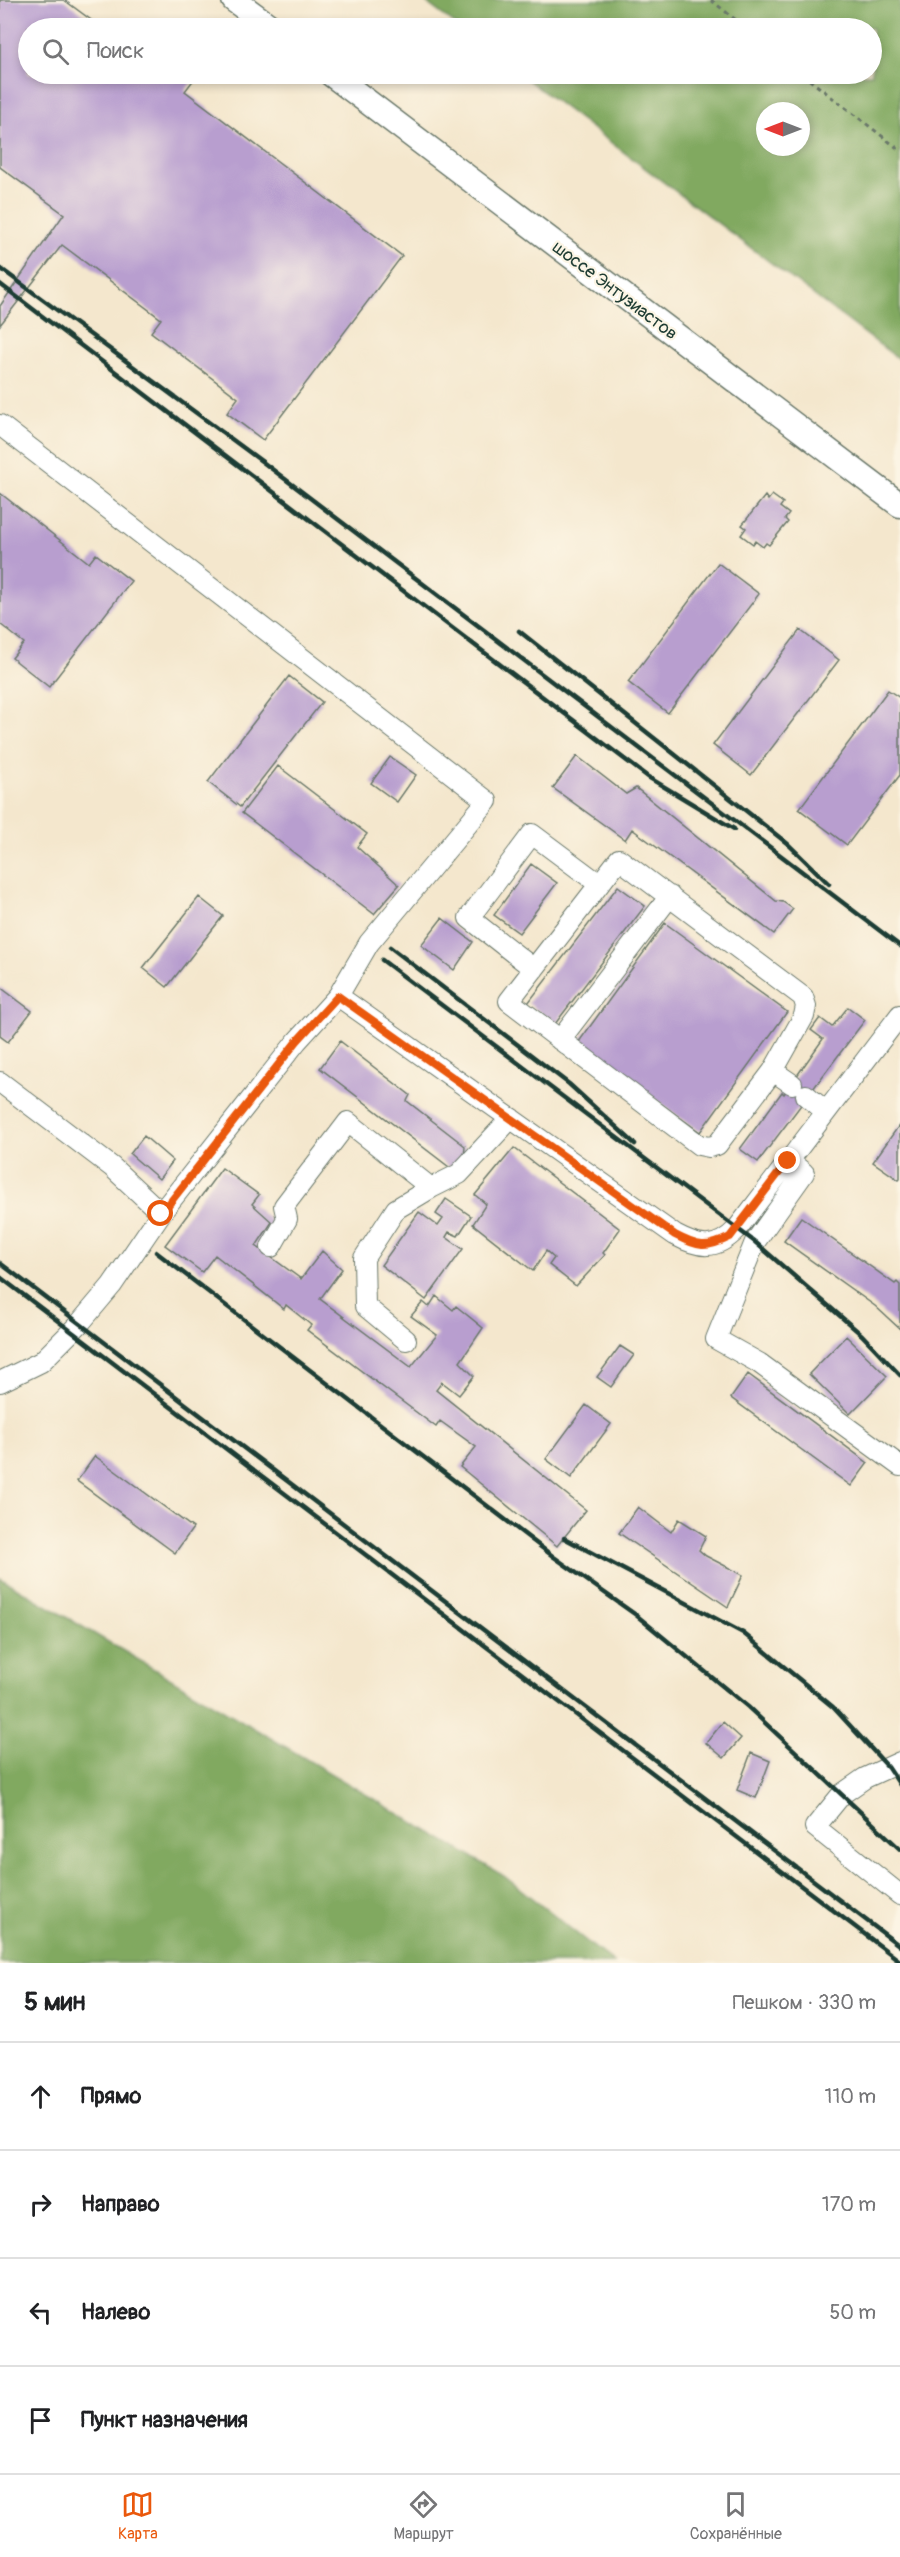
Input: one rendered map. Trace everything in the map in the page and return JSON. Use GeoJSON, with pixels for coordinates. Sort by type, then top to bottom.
{"type":"FeatureCollection","features":[{"type":"Feature","properties":{"kind":"main road"},"geometry":{"type":"LineString","coordinates":[[234,0],[258,18]]}},
{"type":"Feature","properties":{"kind":"main road","name":"шоссе Энтузиастов"},"geometry":{"type":"LineString","coordinates":[[344,84],[900,505]]}},
{"type":"Feature","properties":{"kind":"street"},"geometry":{"type":"LineString","coordinates":[[0,425],[487,801],[369,943],[338,996],[297,1041],[161,1214],[112,1286],[41,1362],[0,1382]]}},
{"type":"Feature","properties":{"kind":"street"},"geometry":{"type":"LineString","coordinates":[[534,969],[469,918],[532,834],[599,884]]}},
{"type":"Feature","properties":{"kind":"street"},"geometry":{"type":"LineString","coordinates":[[619,859],[669,896],[803,997],[806,1006],[804,1016],[773,1071],[717,1145],[709,1147],[699,1145],[509,1001],[619,859]]}},
{"type":"Feature","properties":{"kind":"street"},"geometry":{"type":"LineString","coordinates":[[560,1040],[669,896]]}},
{"type":"Feature","properties":{"kind":"street"},"geometry":{"type":"LineString","coordinates":[[338,996],[675,1235],[693,1245],[716,1244],[730,1237],[900,1015]]}},
{"type":"Feature","properties":{"kind":"street"},"geometry":{"type":"LineString","coordinates":[[773,1071],[825,1111]]}},
{"type":"Feature","properties":{"kind":"street"},"geometry":{"type":"LineString","coordinates":[[0,1082],[112,1167],[161,1214]]}},
{"type":"Feature","properties":{"kind":"street"},"geometry":{"type":"LineString","coordinates":[[406,1340],[365,1306],[364,1258],[396,1209],[459,1174],[512,1118]]}},
{"type":"Feature","properties":{"kind":"street"},"geometry":{"type":"LineString","coordinates":[[271,1247],[287,1219],[284,1206],[348,1122],[431,1188]]}},
{"type":"Feature","properties":{"kind":"street"},"geometry":{"type":"LineString","coordinates":[[788,1161],[804,1173],[755,1242],[716,1339],[759,1363],[900,1466]]}},
{"type":"Feature","properties":{"kind":"street"},"geometry":{"type":"LineString","coordinates":[[900,1762],[865,1778],[842,1794],[815,1827],[900,1895]]}},
{"type":"Feature","properties":{"kind":"path"},"geometry":{"type":"LineString","coordinates":[[711,0],[734,18]]}},
{"type":"Feature","properties":{"kind":"path"},"geometry":{"type":"LineString","coordinates":[[815,84],[900,150]]}},
{"type":"Feature","properties":{"kind":"green space"},"geometry":{"type":"Polygon","coordinates":[[[423,0],[900,0],[900,360],[533,84],[882,84],[882,18],[447,18],[423,0]]]}},
{"type":"Feature","properties":{"kind":"green space"},"geometry":{"type":"Polygon","coordinates":[[[0,1578],[504,1876],[614,1963],[0,1963],[0,1578]]]}},
{"type":"Feature","properties":{"kind":"building"},"geometry":{"type":"Polygon","coordinates":[[[0,0],[64,0],[88,18],[18,18],[18,84],[190,84],[185,91],[402,256],[263,440],[227,413],[238,398],[151,332],[161,319],[62,245],[0,325],[0,306],[64,214],[0,167],[0,0]]]}},
{"type":"Feature","properties":{"kind":"building"},"geometry":{"type":"Polygon","coordinates":[[[0,493],[89,563],[96,554],[131,581],[49,687],[12,658],[24,643],[0,624],[0,493]]]}},
{"type":"Feature","properties":{"kind":"building"},"geometry":{"type":"Polygon","coordinates":[[[772,495],[783,503],[780,507],[789,514],[785,519],[788,522],[769,545],[766,543],[763,547],[755,541],[753,544],[741,535],[746,528],[742,525],[765,496],[768,500],[772,495]]]}},
{"type":"Feature","properties":{"kind":"building"},"geometry":{"type":"Polygon","coordinates":[[[718,563],[759,594],[668,713],[628,682],[718,563]]]}},
{"type":"Feature","properties":{"kind":"building"},"geometry":{"type":"Polygon","coordinates":[[[800,630],[839,660],[751,775],[713,745],[800,630]]]}},
{"type":"Feature","properties":{"kind":"building"},"geometry":{"type":"Polygon","coordinates":[[[289,676],[322,702],[240,807],[208,782],[289,676]]]}},
{"type":"Feature","properties":{"kind":"building"},"geometry":{"type":"Polygon","coordinates":[[[888,690],[900,698],[900,775],[847,845],[799,809],[888,690]]]}},
{"type":"Feature","properties":{"kind":"building"},"geometry":{"type":"Polygon","coordinates":[[[577,756],[626,794],[636,788],[776,901],[783,902],[793,909],[774,934],[632,829],[625,840],[553,788],[577,756]]]}},
{"type":"Feature","properties":{"kind":"building"},"geometry":{"type":"Polygon","coordinates":[[[390,757],[416,775],[397,802],[371,783],[390,757]]]}},
{"type":"Feature","properties":{"kind":"building"},"geometry":{"type":"Polygon","coordinates":[[[278,766],[367,834],[357,847],[399,885],[374,914],[242,813],[278,766]]]}},
{"type":"Feature","properties":{"kind":"building"},"geometry":{"type":"Polygon","coordinates":[[[531,864],[557,883],[519,933],[494,915],[531,864]]]}},
{"type":"Feature","properties":{"kind":"building"},"geometry":{"type":"Polygon","coordinates":[[[618,886],[645,906],[555,1024],[528,1003],[618,886]]]}},
{"type":"Feature","properties":{"kind":"building"},"geometry":{"type":"Polygon","coordinates":[[[199,897],[223,916],[167,987],[143,968],[199,897]]]}},
{"type":"Feature","properties":{"kind":"building"},"geometry":{"type":"Polygon","coordinates":[[[442,918],[473,942],[454,970],[421,945],[442,918]]]}},
{"type":"Feature","properties":{"kind":"building"},"geometry":{"type":"Polygon","coordinates":[[[665,923],[787,1012],[700,1132],[578,1043],[665,923]]]}},
{"type":"Feature","properties":{"kind":"building"},"geometry":{"type":"Polygon","coordinates":[[[0,987],[32,1011],[8,1042],[0,1036],[0,987]]]}},
{"type":"Feature","properties":{"kind":"building"},"geometry":{"type":"Polygon","coordinates":[[[848,1007],[865,1020],[758,1162],[740,1149],[782,1092],[784,1094],[823,1039],[811,1030],[820,1018],[832,1027],[848,1007]]]}},
{"type":"Feature","properties":{"kind":"building"},"geometry":{"type":"Polygon","coordinates":[[[340,1041],[410,1095],[407,1101],[465,1146],[464,1157],[453,1170],[320,1068],[340,1041]]]}},
{"type":"Feature","properties":{"kind":"building"},"geometry":{"type":"Polygon","coordinates":[[[900,1124],[900,1179],[899,1180],[873,1162],[900,1124]]]}},
{"type":"Feature","properties":{"kind":"building"},"geometry":{"type":"Polygon","coordinates":[[[144,1136],[173,1161],[159,1179],[130,1154],[144,1136]]]}},
{"type":"Feature","properties":{"kind":"building"},"geometry":{"type":"Polygon","coordinates":[[[514,1148],[620,1229],[603,1253],[605,1255],[576,1286],[549,1265],[554,1258],[546,1251],[533,1271],[473,1224],[486,1204],[475,1195],[514,1148]]]}},
{"type":"Feature","properties":{"kind":"building"},"geometry":{"type":"Polygon","coordinates":[[[222,1168],[259,1195],[252,1204],[272,1222],[256,1246],[301,1279],[322,1251],[342,1269],[320,1299],[411,1367],[437,1335],[411,1316],[423,1302],[429,1307],[436,1296],[453,1310],[456,1306],[483,1328],[460,1362],[474,1376],[459,1395],[442,1382],[436,1390],[586,1510],[557,1546],[460,1467],[476,1447],[440,1421],[436,1427],[307,1330],[311,1325],[286,1305],[284,1309],[215,1255],[202,1272],[165,1245],[222,1168]]]}},
{"type":"Feature","properties":{"kind":"building"},"geometry":{"type":"Polygon","coordinates":[[[446,1199],[471,1216],[458,1236],[449,1232],[446,1237],[463,1249],[426,1300],[381,1265],[419,1212],[438,1226],[443,1219],[436,1214],[446,1199]]]}},
{"type":"Feature","properties":{"kind":"building"},"geometry":{"type":"Polygon","coordinates":[[[801,1217],[895,1284],[897,1282],[900,1285],[900,1329],[875,1306],[784,1241],[801,1217]]]}},
{"type":"Feature","properties":{"kind":"building"},"geometry":{"type":"Polygon","coordinates":[[[846,1336],[887,1376],[850,1414],[809,1374],[846,1336]]]}},
{"type":"Feature","properties":{"kind":"building"},"geometry":{"type":"Polygon","coordinates":[[[620,1346],[634,1355],[611,1387],[597,1377],[620,1346]]]}},
{"type":"Feature","properties":{"kind":"building"},"geometry":{"type":"Polygon","coordinates":[[[748,1374],[868,1463],[851,1486],[731,1398],[748,1374]]]}},
{"type":"Feature","properties":{"kind":"building"},"geometry":{"type":"Polygon","coordinates":[[[586,1405],[611,1424],[571,1478],[546,1459],[586,1405]]]}},
{"type":"Feature","properties":{"kind":"building"},"geometry":{"type":"Polygon","coordinates":[[[95,1456],[193,1528],[175,1553],[77,1481],[95,1456]]]}},
{"type":"Feature","properties":{"kind":"building"},"geometry":{"type":"Polygon","coordinates":[[[638,1507],[671,1532],[679,1519],[706,1536],[699,1550],[743,1575],[728,1607],[619,1533],[638,1507]]]}},
{"type":"Feature","properties":{"kind":"building"},"geometry":{"type":"Polygon","coordinates":[[[723,1722],[741,1738],[724,1758],[706,1743],[723,1722]]]}},
{"type":"Feature","properties":{"kind":"building"},"geometry":{"type":"Polygon","coordinates":[[[751,1753],[770,1761],[756,1798],[737,1790],[751,1753]]]}},
{"type":"Feature","properties":{"kind":"railway"},"geometry":{"type":"LineString","coordinates":[[0,268],[264,463],[900,946]]}},
{"type":"Feature","properties":{"kind":"railway"},"geometry":{"type":"LineString","coordinates":[[0,284],[648,777],[734,829]]}},
{"type":"Feature","properties":{"kind":"railway"},"geometry":{"type":"LineString","coordinates":[[519,631],[788,844],[829,884]]}},
{"type":"Feature","properties":{"kind":"railway"},"geometry":{"type":"LineString","coordinates":[[390,947],[569,1084],[635,1144]]}},
{"type":"Feature","properties":{"kind":"railway"},"geometry":{"type":"LineString","coordinates":[[382,960],[755,1242],[862,1335],[900,1375]]}},
{"type":"Feature","properties":{"kind":"railway"},"geometry":{"type":"LineString","coordinates":[[156,1252],[554,1557],[636,1615],[748,1707],[900,1849]]}},
{"type":"Feature","properties":{"kind":"railway"},"geometry":{"type":"LineString","coordinates":[[0,1263],[900,1946]]}},
{"type":"Feature","properties":{"kind":"railway"},"geometry":{"type":"LineString","coordinates":[[0,1277],[900,1961]]}},
{"type":"Feature","properties":{"kind":"railway"},"geometry":{"type":"LineString","coordinates":[[564,1538],[743,1633],[833,1707],[888,1767],[900,1785]]}},
{"type":"Feature","properties":{"kind":"route"},"geometry":{"type":"LineString","coordinates":[[161,1214],[297,1041],[338,996],[675,1235],[693,1245],[716,1244],[730,1237],[788,1161]]}}]}
